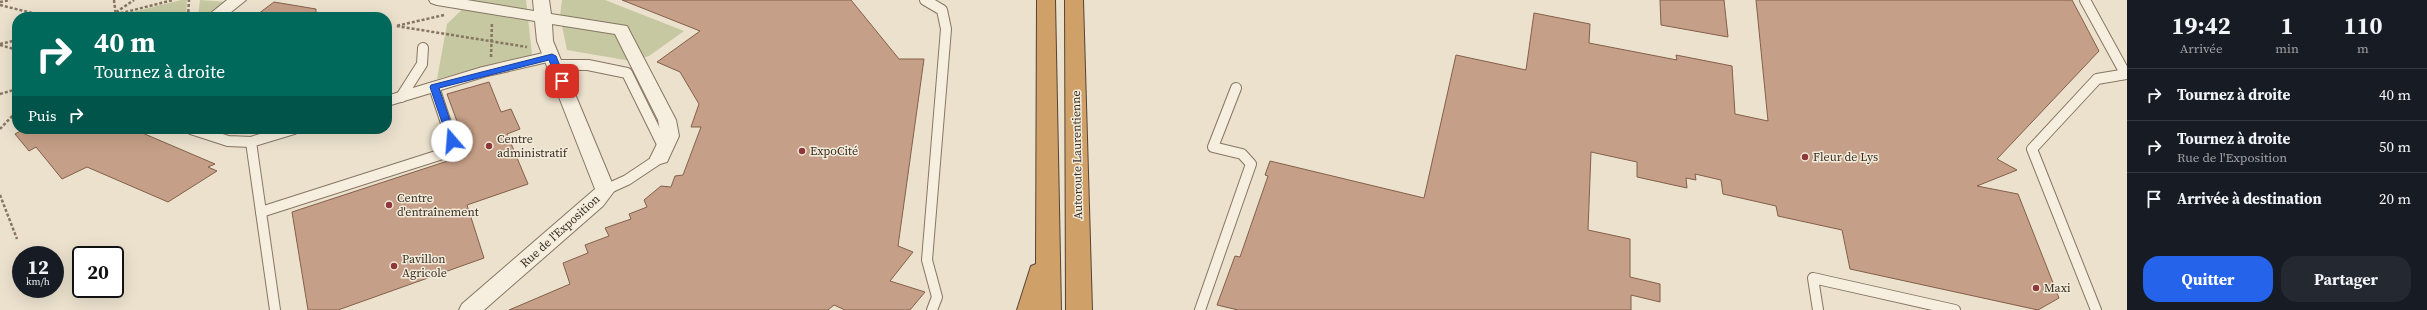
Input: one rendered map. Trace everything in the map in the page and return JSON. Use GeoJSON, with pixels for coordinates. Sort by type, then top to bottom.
{"type":"FeatureCollection","features":[{"type":"Feature","properties":{"kind":"highway"},"geometry":{"type":"LineString","coordinates":[[1046,0],[1048,310]]}},
{"type":"Feature","properties":{"kind":"highway","name":"Autoroute Laurentienne"},"geometry":{"type":"LineString","coordinates":[[1074,0],[1079,310]]}},
{"type":"Feature","properties":{"kind":"highway"},"geometry":{"type":"LineString","coordinates":[[1075,52],[1088,0]]}},
{"type":"Feature","properties":{"kind":"highway"},"geometry":{"type":"LineString","coordinates":[[1030,310],[1048,244]]}},
{"type":"Feature","properties":{"kind":"street"},"geometry":{"type":"LineString","coordinates":[[221,12],[238,0]]}},
{"type":"Feature","properties":{"kind":"street"},"geometry":{"type":"LineString","coordinates":[[437,0],[492,9],[541,8],[622,30],[667,120],[670,136],[660,158]]}},
{"type":"Feature","properties":{"kind":"street","name":"Rue de l'Exposition"},"geometry":{"type":"LineString","coordinates":[[470,310],[596,201],[605,190],[545,41],[541,8]]}},
{"type":"Feature","properties":{"kind":"lane"},"geometry":{"type":"LineString","coordinates":[[925,0],[942,10],[946,28],[927,260],[937,297],[932,310]]}},
{"type":"Feature","properties":{"kind":"lane"},"geometry":{"type":"LineString","coordinates":[[2085,0],[2126,74],[2097,79],[2032,149],[2096,310]]}},
{"type":"Feature","properties":{"kind":"lane"},"geometry":{"type":"LineString","coordinates":[[401,97],[422,64],[423,48]]}},
{"type":"Feature","properties":{"kind":"lane"},"geometry":{"type":"LineString","coordinates":[[392,100],[491,71],[552,57],[627,73],[662,144],[660,158],[627,180],[605,190]]}},
{"type":"Feature","properties":{"kind":"lane"},"geometry":{"type":"LineString","coordinates":[[261,212],[455,150],[434,87]]}},
{"type":"Feature","properties":{"kind":"lane"},"geometry":{"type":"LineString","coordinates":[[1200,310],[1251,164],[1242,154],[1213,147],[1236,88]]}},
{"type":"Feature","properties":{"kind":"lane"},"geometry":{"type":"LineString","coordinates":[[204,134],[226,142],[240,144],[277,134]]}},
{"type":"Feature","properties":{"kind":"lane"},"geometry":{"type":"LineString","coordinates":[[250,142],[276,310]]}},
{"type":"Feature","properties":{"kind":"lane"},"geometry":{"type":"LineString","coordinates":[[1818,310],[1813,278],[1955,310]]}},
{"type":"Feature","properties":{"kind":"path"},"geometry":{"type":"LineString","coordinates":[[0,2],[10,0]]}},
{"type":"Feature","properties":{"kind":"path"},"geometry":{"type":"LineString","coordinates":[[114,0],[115,12]]}},
{"type":"Feature","properties":{"kind":"path"},"geometry":{"type":"LineString","coordinates":[[119,12],[134,0]]}},
{"type":"Feature","properties":{"kind":"path"},"geometry":{"type":"LineString","coordinates":[[127,12],[173,0]]}},
{"type":"Feature","properties":{"kind":"path"},"geometry":{"type":"LineString","coordinates":[[188,12],[189,0]]}},
{"type":"Feature","properties":{"kind":"path"},"geometry":{"type":"LineString","coordinates":[[0,5],[28,12]]}},
{"type":"Feature","properties":{"kind":"path"},"geometry":{"type":"LineString","coordinates":[[491,71],[492,9]]}},
{"type":"Feature","properties":{"kind":"path"},"geometry":{"type":"LineString","coordinates":[[450,14],[396,26],[492,42],[552,57]]}},
{"type":"Feature","properties":{"kind":"path"},"geometry":{"type":"LineString","coordinates":[[0,45],[12,41]]}},
{"type":"Feature","properties":{"kind":"path"},"geometry":{"type":"LineString","coordinates":[[0,45],[12,49]]}},
{"type":"Feature","properties":{"kind":"path"},"geometry":{"type":"LineString","coordinates":[[0,94],[12,90]]}},
{"type":"Feature","properties":{"kind":"path"},"geometry":{"type":"LineString","coordinates":[[0,129],[12,116]]}},
{"type":"Feature","properties":{"kind":"path"},"geometry":{"type":"LineString","coordinates":[[0,195],[17,239]]}},
{"type":"Feature","properties":{"kind":"green space"},"geometry":{"type":"Polygon","coordinates":[[[181,0],[187,0],[186,12],[133,12],[181,0]]]}},
{"type":"Feature","properties":{"kind":"green space"},"geometry":{"type":"Polygon","coordinates":[[[200,0],[227,2],[213,12],[199,12],[200,0]]]}},
{"type":"Feature","properties":{"kind":"green space"},"geometry":{"type":"Polygon","coordinates":[[[472,0],[526,0],[532,54],[521,60],[503,61],[437,79],[447,24],[472,0]]]}},
{"type":"Feature","properties":{"kind":"green space"},"geometry":{"type":"Polygon","coordinates":[[[562,0],[605,0],[684,31],[649,56],[631,61],[567,50],[560,16],[562,0]]]}},
{"type":"Feature","properties":{"kind":"building","name":"ExpoCité"},"geometry":{"type":"Polygon","coordinates":[[[622,0],[851,0],[899,59],[924,59],[898,246],[913,252],[890,281],[925,292],[910,310],[845,310],[834,305],[828,310],[509,310],[570,284],[563,263],[588,253],[585,245],[609,236],[605,228],[631,219],[629,214],[647,207],[644,200],[661,186],[671,187],[675,176],[683,175],[701,127],[691,127],[699,104],[680,72],[657,62],[700,31],[622,0]]]}},
{"type":"Feature","properties":{"kind":"building"},"geometry":{"type":"Polygon","coordinates":[[[1660,0],[1724,0],[1728,37],[1661,25],[1660,0]]]}},
{"type":"Feature","properties":{"kind":"building","name":"Fleur de Lys"},"geometry":{"type":"Polygon","coordinates":[[[1756,0],[2072,0],[2099,51],[1997,159],[2017,170],[1977,186],[2018,194],[2059,298],[2038,310],[1850,269],[1842,230],[1778,216],[1776,206],[1723,194],[1721,180],[1695,174],[1696,180],[1686,178],[1687,188],[1637,177],[1637,162],[1591,152],[1588,230],[1630,239],[1630,277],[1660,284],[1660,302],[1631,295],[1631,310],[1238,310],[1217,305],[1235,256],[1240,257],[1268,176],[1265,175],[1270,161],[1424,198],[1456,55],[1526,70],[1534,13],[1590,24],[1589,43],[1677,60],[1676,55],[1732,66],[1735,114],[1768,121],[1756,0]]]}},
{"type":"Feature","properties":{"kind":"building"},"geometry":{"type":"Polygon","coordinates":[[[274,2],[316,9],[316,12],[261,12],[274,2]]]}},
{"type":"Feature","properties":{"kind":"building"},"geometry":{"type":"Polygon","coordinates":[[[489,82],[501,112],[511,109],[520,129],[507,134],[528,184],[467,205],[484,258],[338,310],[308,310],[292,212],[469,154],[447,94],[489,82]]]}},
{"type":"Feature","properties":{"kind":"building"},"geometry":{"type":"Polygon","coordinates":[[[15,134],[145,134],[215,164],[208,167],[217,171],[168,202],[87,167],[62,179],[36,147],[29,151],[15,134]]]}},
{"type":"Feature","properties":{"kind":"place","name":"Centre administratif"},"geometry":{"type":"Point","coordinates":[489,146]}},
{"type":"Feature","properties":{"kind":"place","name":"ExpoCité"},"geometry":{"type":"Point","coordinates":[802,151]}},
{"type":"Feature","properties":{"kind":"place","name":"Fleur de Lys"},"geometry":{"type":"Point","coordinates":[1805,157]}},
{"type":"Feature","properties":{"kind":"place","name":"Centre d'entraînement"},"geometry":{"type":"Point","coordinates":[389,205]}},
{"type":"Feature","properties":{"kind":"place","name":"Pavillon Agricole"},"geometry":{"type":"Point","coordinates":[394,266]}},
{"type":"Feature","properties":{"kind":"place","name":"Maxi"},"geometry":{"type":"Point","coordinates":[2036,288]}},
{"type":"Feature","properties":{"kind":"route"},"geometry":{"type":"LineString","coordinates":[[452,141],[434,87],[483,72],[552,56],[562,81]]}}]}
